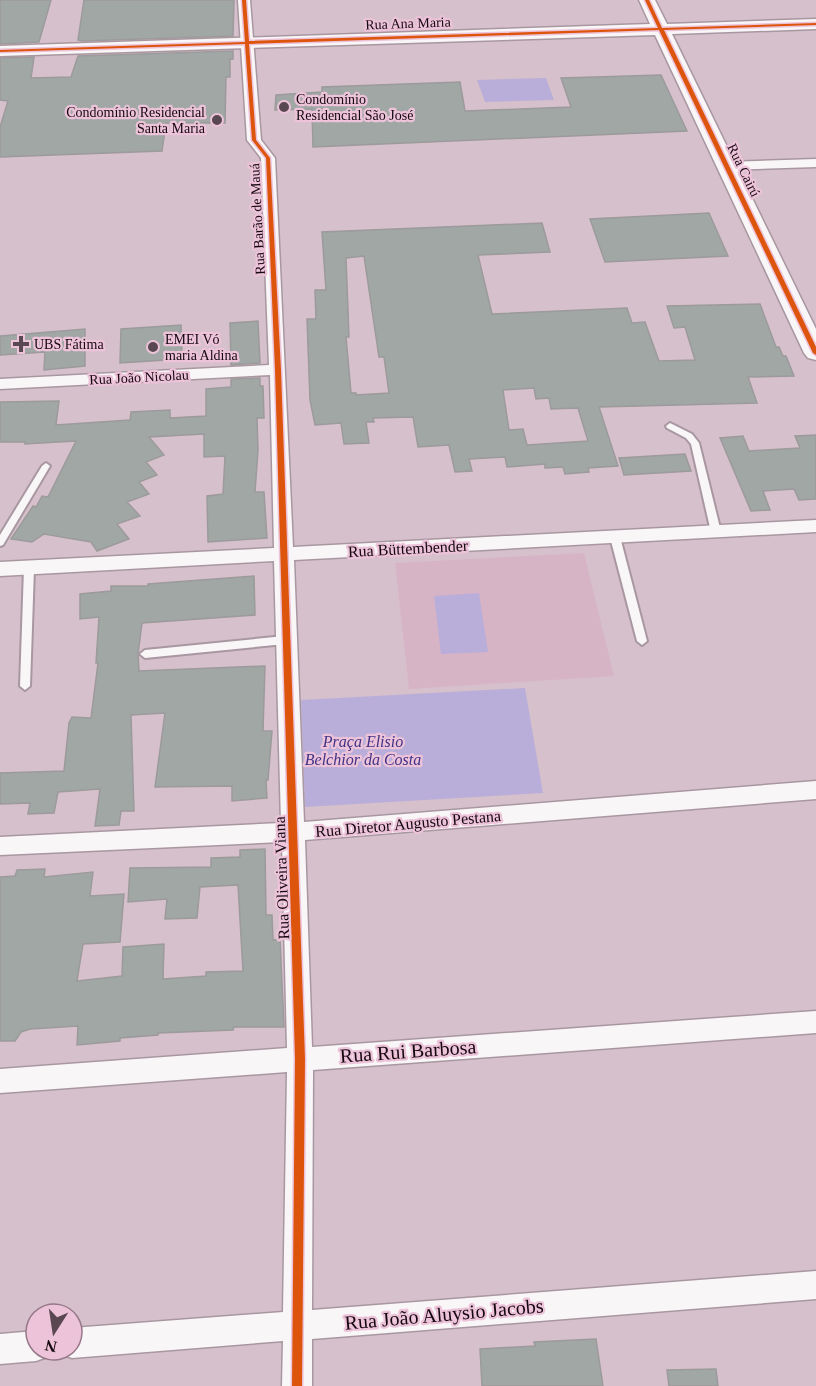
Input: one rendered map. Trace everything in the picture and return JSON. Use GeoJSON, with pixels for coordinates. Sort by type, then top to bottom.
{"type":"FeatureCollection","features":[{"type":"Feature","properties":{"kind":"street","name":"Rua Barão de Mauá"},"geometry":{"type":"LineString","coordinates":[[244,0],[254,140],[268,158],[279,370]]}},
{"type":"Feature","properties":{"kind":"street","name":"Rua Cairú"},"geometry":{"type":"LineString","coordinates":[[647,0],[816,353]]}},
{"type":"Feature","properties":{"kind":"street","name":"Rua Ana Maria"},"geometry":{"type":"LineString","coordinates":[[0,51],[246,41],[816,24]]}},
{"type":"Feature","properties":{"kind":"street"},"geometry":{"type":"LineString","coordinates":[[726,166],[816,163]]}},
{"type":"Feature","properties":{"kind":"street","name":"Rua João Nicolau"},"geometry":{"type":"LineString","coordinates":[[0,384],[279,370]]}},
{"type":"Feature","properties":{"kind":"street","name":"Rua Oliveira Viana"},"geometry":{"type":"LineString","coordinates":[[279,370],[282,554],[300,1059],[297,1386]]}},
{"type":"Feature","properties":{"kind":"street","name":"Rua Büttembender"},"geometry":{"type":"LineString","coordinates":[[0,569],[816,526]]}},
{"type":"Feature","properties":{"kind":"street","name":"Rua Diretor Augusto Pestana"},"geometry":{"type":"LineString","coordinates":[[0,846],[293,832],[816,790]]}},
{"type":"Feature","properties":{"kind":"street","name":"Rua Rui Barbosa"},"geometry":{"type":"LineString","coordinates":[[0,1081],[816,1022]]}},
{"type":"Feature","properties":{"kind":"street","name":"Rua João Aluysio Jacobs"},"geometry":{"type":"LineString","coordinates":[[84,1342],[816,1285]]}},
{"type":"Feature","properties":{"kind":"street"},"geometry":{"type":"LineString","coordinates":[[0,1349],[24,1347]]}},
{"type":"Feature","properties":{"kind":"lane"},"geometry":{"type":"LineString","coordinates":[[670,426],[689,436],[695,443],[716,532]]}},
{"type":"Feature","properties":{"kind":"lane"},"geometry":{"type":"LineString","coordinates":[[0,543],[46,465]]}},
{"type":"Feature","properties":{"kind":"lane"},"geometry":{"type":"LineString","coordinates":[[615,537],[642,641]]}},
{"type":"Feature","properties":{"kind":"lane"},"geometry":{"type":"LineString","coordinates":[[25,686],[29,568]]}},
{"type":"Feature","properties":{"kind":"lane"},"geometry":{"type":"LineString","coordinates":[[145,654],[285,640]]}},
{"type":"Feature","properties":{"kind":"shaded area"},"geometry":{"type":"Polygon","coordinates":[[[584,553],[614,676],[409,689],[395,563],[584,553]]]}},
{"type":"Feature","properties":{"kind":"green space"},"geometry":{"type":"Polygon","coordinates":[[[546,78],[554,100],[485,102],[477,80],[546,78]]]}},
{"type":"Feature","properties":{"kind":"green space"},"geometry":{"type":"Polygon","coordinates":[[[479,593],[488,652],[441,654],[434,596],[479,593]]]}},
{"type":"Feature","properties":{"kind":"green space","name":"Praça Elisio Belchior da Costa"},"geometry":{"type":"Polygon","coordinates":[[[525,688],[543,793],[305,807],[301,700],[525,688]]]}},
{"type":"Feature","properties":{"kind":"building"},"geometry":{"type":"Polygon","coordinates":[[[0,0],[51,0],[39,42],[0,44],[0,0]]]}},
{"type":"Feature","properties":{"kind":"building"},"geometry":{"type":"Polygon","coordinates":[[[84,0],[234,0],[233,36],[82,41],[78,40],[84,0]]]}},
{"type":"Feature","properties":{"kind":"building"},"geometry":{"type":"Polygon","coordinates":[[[233,51],[233,59],[230,59],[230,77],[226,77],[225,123],[166,123],[162,151],[0,157],[0,127],[8,101],[0,100],[0,58],[34,57],[31,78],[71,77],[78,56],[233,51]]]}},
{"type":"Feature","properties":{"kind":"building"},"geometry":{"type":"Polygon","coordinates":[[[661,75],[687,131],[313,147],[312,109],[275,110],[276,95],[322,92],[322,87],[460,82],[465,111],[571,107],[561,78],[661,75]]]}},
{"type":"Feature","properties":{"kind":"building"},"geometry":{"type":"Polygon","coordinates":[[[709,213],[728,256],[605,262],[590,219],[709,213]]]}},
{"type":"Feature","properties":{"kind":"building"},"geometry":{"type":"Polygon","coordinates":[[[542,223],[550,252],[478,255],[492,314],[627,308],[632,323],[645,322],[659,361],[695,360],[685,327],[674,328],[667,306],[760,304],[776,347],[779,347],[783,356],[786,356],[794,376],[748,377],[757,403],[599,407],[618,466],[588,468],[589,472],[565,474],[563,467],[545,468],[545,464],[507,467],[505,457],[469,459],[472,471],[455,472],[449,445],[418,447],[413,417],[373,418],[374,422],[366,422],[369,443],[344,444],[341,423],[315,425],[310,400],[307,319],[316,319],[315,290],[326,290],[322,232],[542,223]],[[364,256],[346,258],[349,337],[346,337],[351,393],[356,393],[356,395],[389,393],[384,357],[379,357],[364,256]],[[534,388],[503,390],[509,430],[523,429],[527,445],[588,441],[578,408],[551,409],[549,398],[536,399],[534,388]]]}},
{"type":"Feature","properties":{"kind":"building"},"geometry":{"type":"Polygon","coordinates":[[[258,321],[260,363],[231,365],[230,323],[258,321]]]}},
{"type":"Feature","properties":{"kind":"building"},"geometry":{"type":"Polygon","coordinates":[[[181,325],[182,359],[120,363],[121,329],[181,325]]]}},
{"type":"Feature","properties":{"kind":"building"},"geometry":{"type":"Polygon","coordinates":[[[85,329],[85,366],[44,370],[45,352],[0,355],[0,336],[85,329]]]}},
{"type":"Feature","properties":{"kind":"building"},"geometry":{"type":"Polygon","coordinates":[[[260,378],[260,386],[263,386],[264,418],[257,418],[258,450],[255,492],[264,492],[267,538],[208,542],[207,496],[223,494],[225,456],[204,457],[204,434],[149,437],[164,455],[146,462],[157,475],[139,482],[149,494],[127,502],[140,516],[117,524],[129,539],[97,551],[91,542],[44,534],[32,542],[11,539],[33,506],[36,507],[42,496],[48,497],[76,441],[25,444],[25,442],[0,442],[0,402],[59,401],[56,425],[130,420],[131,412],[170,410],[170,418],[206,416],[206,389],[231,387],[231,379],[260,378]]]}},
{"type":"Feature","properties":{"kind":"building"},"geometry":{"type":"Polygon","coordinates":[[[816,435],[816,499],[799,500],[794,489],[763,491],[770,510],[751,511],[720,438],[743,436],[749,451],[800,448],[795,436],[816,435]]]}},
{"type":"Feature","properties":{"kind":"building"},"geometry":{"type":"Polygon","coordinates":[[[685,454],[691,471],[624,475],[619,458],[685,454]]]}},
{"type":"Feature","properties":{"kind":"building"},"geometry":{"type":"Polygon","coordinates":[[[254,576],[255,615],[142,623],[138,654],[139,671],[265,666],[263,731],[272,731],[268,780],[266,780],[267,798],[232,801],[232,786],[155,787],[165,713],[131,715],[134,811],[121,811],[119,825],[95,826],[100,789],[58,792],[54,813],[28,814],[30,803],[0,804],[0,773],[64,771],[69,723],[72,717],[91,718],[98,663],[96,663],[99,617],[80,619],[80,594],[111,591],[111,586],[148,586],[148,584],[254,576]]]}},
{"type":"Feature","properties":{"kind":"building"},"geometry":{"type":"Polygon","coordinates":[[[265,849],[266,915],[272,915],[273,940],[280,939],[284,1027],[234,1027],[233,1030],[158,1033],[158,1035],[120,1038],[120,1041],[77,1045],[78,1026],[30,1029],[21,1032],[15,1041],[0,1041],[0,877],[15,876],[17,870],[45,869],[44,877],[93,872],[90,896],[124,894],[120,942],[83,944],[77,981],[122,976],[123,947],[164,944],[163,979],[206,976],[206,972],[243,971],[238,885],[200,887],[197,918],[165,919],[167,899],[128,902],[130,868],[211,867],[211,858],[240,857],[240,850],[265,849]]]}},
{"type":"Feature","properties":{"kind":"building"},"geometry":{"type":"Polygon","coordinates":[[[596,1339],[603,1386],[482,1386],[480,1349],[535,1346],[534,1342],[596,1339]]]}},
{"type":"Feature","properties":{"kind":"building"},"geometry":{"type":"Polygon","coordinates":[[[716,1369],[718,1386],[669,1386],[667,1370],[716,1369]]]}},
{"type":"Feature","properties":{"kind":"cycle path"},"geometry":{"type":"LineString","coordinates":[[244,0],[254,140],[268,158],[278,370],[300,1059],[297,1386]]}},
{"type":"Feature","properties":{"kind":"cycle path"},"geometry":{"type":"LineString","coordinates":[[647,0],[816,353]]}},
{"type":"Feature","properties":{"kind":"cycle path"},"geometry":{"type":"LineString","coordinates":[[0,51],[816,24]]}},
{"type":"Feature","properties":{"kind":"place","name":"Condomínio Residencial São José"},"geometry":{"type":"Point","coordinates":[284,107]}},
{"type":"Feature","properties":{"kind":"place","name":"Condomínio Residencial Santa Maria"},"geometry":{"type":"Point","coordinates":[217,120]}},
{"type":"Feature","properties":{"kind":"place","name":"UBS Fátima"},"geometry":{"type":"Point","coordinates":[21,344]}},
{"type":"Feature","properties":{"kind":"place","name":"EMEI Vó maria Aldina"},"geometry":{"type":"Point","coordinates":[153,347]}}]}
